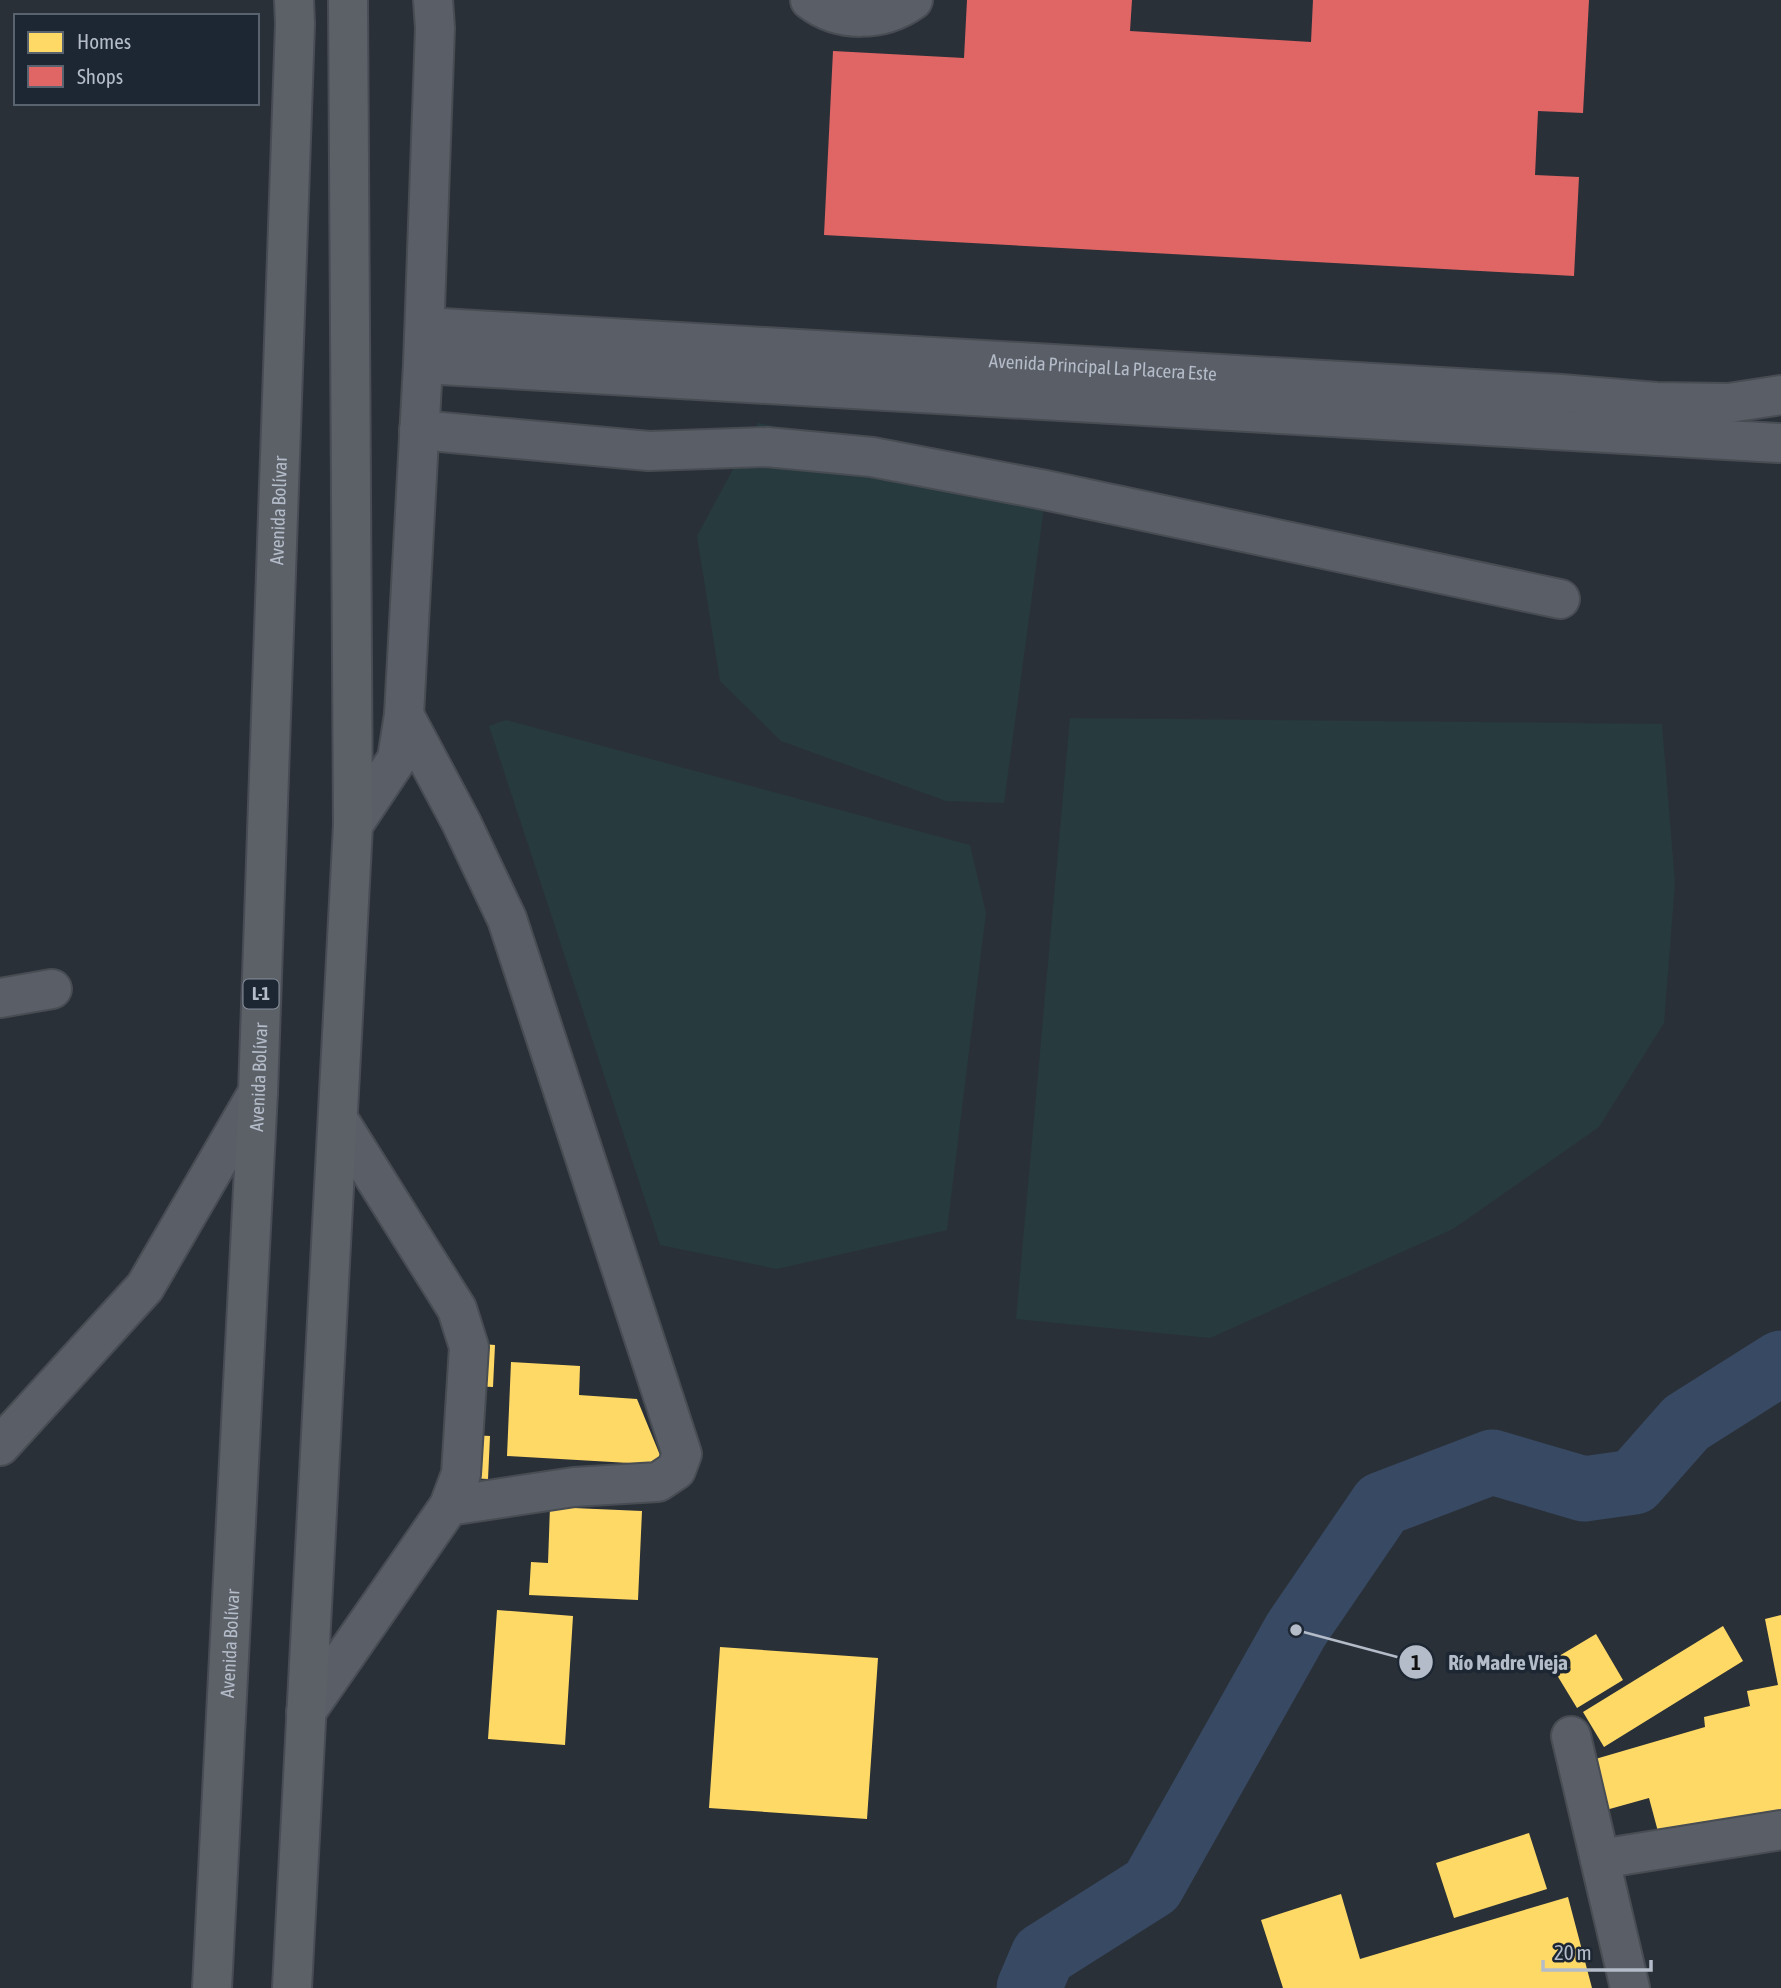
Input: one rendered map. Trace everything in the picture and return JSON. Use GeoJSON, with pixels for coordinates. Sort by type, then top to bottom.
{"type":"FeatureCollection","features":[{"type":"Feature","properties":{"kind":"main road","name":"Avenida Bolívar"},"geometry":{"type":"LineString","coordinates":[[212,1988],[258,1092],[294,0]]}},
{"type":"Feature","properties":{"kind":"main road"},"geometry":{"type":"LineString","coordinates":[[292,1988],[353,825],[348,0]]}},
{"type":"Feature","properties":{"kind":"street"},"geometry":{"type":"LineString","coordinates":[[353,825],[397,759],[404,715],[424,346],[434,14],[460,0]]}},
{"type":"Feature","properties":{"kind":"street"},"geometry":{"type":"LineString","coordinates":[[810,0],[820,8],[859,19],[897,11],[912,0]]}},
{"type":"Feature","properties":{"kind":"street","name":"Avenida Principal La Placera Este"},"geometry":{"type":"LineString","coordinates":[[424,346],[1533,392],[1656,401],[1730,403],[1781,396]]}},
{"type":"Feature","properties":{"kind":"street","name":"Avenida Principal La Placera Este"},"geometry":{"type":"LineString","coordinates":[[424,346],[1780,444]]}},
{"type":"Feature","properties":{"kind":"street"},"geometry":{"type":"LineString","coordinates":[[1780,444],[1772,427],[1773,410],[1781,396]]}},
{"type":"Feature","properties":{"kind":"street"},"geometry":{"type":"LineString","coordinates":[[419,430],[649,451],[767,447],[872,457],[1045,490],[1560,599]]}},
{"type":"Feature","properties":{"kind":"street"},"geometry":{"type":"LineString","coordinates":[[404,715],[461,822],[507,919],[682,1454],[676,1470],[658,1482],[574,1487],[449,1506]]}},
{"type":"Feature","properties":{"kind":"street"},"geometry":{"type":"LineString","coordinates":[[0,999],[52,989]]}},
{"type":"Feature","properties":{"kind":"street"},"geometry":{"type":"LineString","coordinates":[[0,1446],[145,1286],[258,1092]]}},
{"type":"Feature","properties":{"kind":"street"},"geometry":{"type":"LineString","coordinates":[[306,1712],[449,1506],[461,1474],[468,1347],[457,1309],[338,1119]]}},
{"type":"Feature","properties":{"kind":"street"},"geometry":{"type":"LineString","coordinates":[[1571,1737],[1630,1988]]}},
{"type":"Feature","properties":{"kind":"street"},"geometry":{"type":"LineString","coordinates":[[1600,1858],[1781,1830]]}},
{"type":"Feature","properties":{"kind":"green space"},"geometry":{"type":"Polygon","coordinates":[[[758,423],[1047,485],[1004,803],[946,801],[781,741],[720,681],[697,536],[758,423]]]}},
{"type":"Feature","properties":{"kind":"green space"},"geometry":{"type":"Polygon","coordinates":[[[1070,718],[1662,724],[1675,883],[1664,1023],[1599,1127],[1453,1229],[1210,1338],[1016,1319],[1070,718]]]}},
{"type":"Feature","properties":{"kind":"green space"},"geometry":{"type":"Polygon","coordinates":[[[506,720],[970,845],[986,913],[947,1230],[777,1269],[660,1245],[489,726],[506,720]]]}},
{"type":"Feature","properties":{"kind":"building: Homes"},"geometry":{"type":"Polygon","coordinates":[[[457,1342],[495,1345],[493,1387],[454,1385],[457,1342]]]}},
{"type":"Feature","properties":{"kind":"building: Homes"},"geometry":{"type":"Polygon","coordinates":[[[511,1362],[580,1366],[579,1395],[637,1399],[664,1465],[507,1456],[511,1362]]]}},
{"type":"Feature","properties":{"kind":"building: Homes"},"geometry":{"type":"Polygon","coordinates":[[[452,1434],[490,1436],[488,1479],[450,1477],[452,1434]]]}},
{"type":"Feature","properties":{"kind":"building: Homes"},"geometry":{"type":"Polygon","coordinates":[[[550,1507],[642,1511],[638,1600],[529,1595],[531,1562],[548,1563],[550,1507]]]}},
{"type":"Feature","properties":{"kind":"building: Homes"},"geometry":{"type":"Polygon","coordinates":[[[497,1610],[573,1616],[565,1745],[488,1739],[497,1610]]]}},
{"type":"Feature","properties":{"kind":"building: Homes"},"geometry":{"type":"Polygon","coordinates":[[[1781,1615],[1781,1816],[1660,1839],[1649,1798],[1606,1810],[1592,1760],[1705,1727],[1704,1717],[1750,1706],[1747,1691],[1778,1685],[1765,1619],[1781,1615]]]}},
{"type":"Feature","properties":{"kind":"building: Homes"},"geometry":{"type":"Polygon","coordinates":[[[1723,1626],[1743,1661],[1604,1747],[1583,1712],[1723,1626]]]}},
{"type":"Feature","properties":{"kind":"building: Homes"},"geometry":{"type":"Polygon","coordinates":[[[1596,1634],[1623,1680],[1577,1708],[1549,1662],[1596,1634]]]}},
{"type":"Feature","properties":{"kind":"building: Homes"},"geometry":{"type":"Polygon","coordinates":[[[720,1647],[878,1658],[867,1819],[709,1808],[720,1647]]]}},
{"type":"Feature","properties":{"kind":"building: Homes"},"geometry":{"type":"Polygon","coordinates":[[[1529,1833],[1547,1889],[1454,1918],[1436,1863],[1529,1833]]]}},
{"type":"Feature","properties":{"kind":"building: Homes"},"geometry":{"type":"Polygon","coordinates":[[[1341,1894],[1360,1959],[1568,1897],[1592,1988],[1283,1988],[1261,1920],[1341,1894]]]}},
{"type":"Feature","properties":{"kind":"building: Shops"},"geometry":{"type":"Polygon","coordinates":[[[967,0],[1132,0],[1130,31],[1311,42],[1313,0],[1589,0],[1583,113],[1538,111],[1535,175],[1579,177],[1574,276],[824,235],[833,51],[964,58],[967,0]]]}},
{"type":"Feature","properties":{"kind":"waterway"},"geometry":{"type":"LineString","coordinates":[[1029,1988],[1043,1955],[1152,1886],[1296,1630],[1382,1504],[1492,1462],[1584,1489],[1634,1482],[1686,1423],[1781,1363]]}},
{"type":"Feature","properties":{"kind":"place","name":"Río Madre Vieja"},"geometry":{"type":"Point","coordinates":[1296,1630]}}]}
